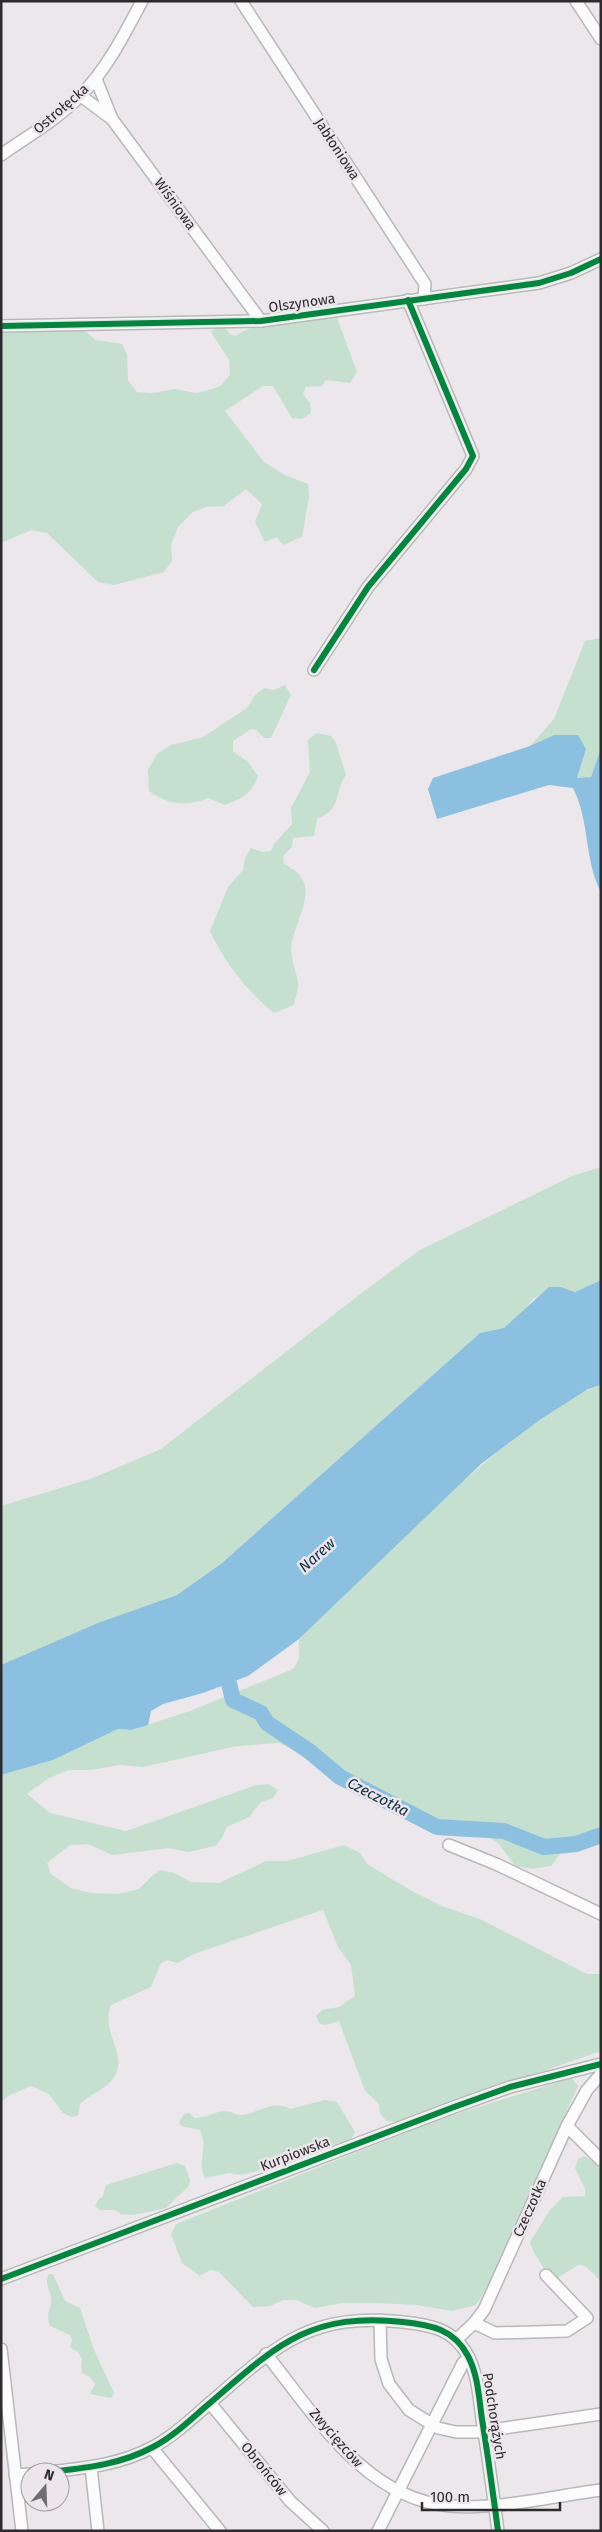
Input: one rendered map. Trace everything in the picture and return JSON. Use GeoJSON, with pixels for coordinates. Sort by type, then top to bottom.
{"type":"FeatureCollection","features":[{"type":"Feature","properties":{"kind":"street","name":"Ostrołęcka"},"geometry":{"type":"LineString","coordinates":[[1,155],[41,128],[81,96],[96,78],[142,1]]}},
{"type":"Feature","properties":{"kind":"street","name":"Jabłoniowa"},"geometry":{"type":"LineString","coordinates":[[242,1],[425,284],[424,298]]}},
{"type":"Feature","properties":{"kind":"street"},"geometry":{"type":"LineString","coordinates":[[576,1],[601,39]]}},
{"type":"Feature","properties":{"kind":"street"},"geometry":{"type":"LineString","coordinates":[[96,78],[112,119]]}},
{"type":"Feature","properties":{"kind":"street","name":"Wiśniowa"},"geometry":{"type":"LineString","coordinates":[[81,96],[112,119],[261,321]]}},
{"type":"Feature","properties":{"kind":"street","name":"Olszynowa"},"geometry":{"type":"LineString","coordinates":[[1,326],[261,321],[539,282],[571,273],[601,259]]}},
{"type":"Feature","properties":{"kind":"street"},"geometry":{"type":"LineString","coordinates":[[314,670],[368,587],[466,469],[473,456],[408,300]]}},
{"type":"Feature","properties":{"kind":"street"},"geometry":{"type":"LineString","coordinates":[[449,1845],[496,1864],[601,1914]]}},
{"type":"Feature","properties":{"kind":"street","name":"Kurpiowska"},"geometry":{"type":"LineString","coordinates":[[1,2279],[454,2107],[510,2087],[601,2064]]}},
{"type":"Feature","properties":{"kind":"street","name":"Czeczotka"},"geometry":{"type":"LineString","coordinates":[[457,2339],[474,2323],[484,2310],[567,2126],[587,2090],[601,2074]]}},
{"type":"Feature","properties":{"kind":"street"},"geometry":{"type":"LineString","coordinates":[[567,2126],[601,2160]]}},
{"type":"Feature","properties":{"kind":"street"},"geometry":{"type":"LineString","coordinates":[[474,2323],[495,2333],[567,2331],[586,2318],[546,2274]]}},
{"type":"Feature","properties":{"kind":"street"},"geometry":{"type":"LineString","coordinates":[[70,2469],[123,2460],[152,2448],[179,2430],[266,2354],[289,2339],[322,2326],[356,2320],[380,2320],[435,2326],[457,2339]]}},
{"type":"Feature","properties":{"kind":"street"},"geometry":{"type":"LineString","coordinates":[[380,2320],[381,2359],[389,2384],[409,2410],[432,2425],[456,2432],[484,2431],[601,2414]]}},
{"type":"Feature","properties":{"kind":"street","name":"Podchorążych"},"geometry":{"type":"LineString","coordinates":[[457,2339],[469,2358],[476,2378],[498,2531]]}},
{"type":"Feature","properties":{"kind":"street"},"geometry":{"type":"LineString","coordinates":[[1,2349],[22,2531]]}},
{"type":"Feature","properties":{"kind":"street","name":"Zwycięzców"},"geometry":{"type":"LineString","coordinates":[[266,2354],[355,2461],[368,2473],[398,2491],[419,2500],[442,2505],[474,2506],[601,2490]]}},
{"type":"Feature","properties":{"kind":"street"},"geometry":{"type":"LineString","coordinates":[[378,2531],[463,2363],[469,2358]]}},
{"type":"Feature","properties":{"kind":"street","name":"Obrońców"},"geometry":{"type":"LineString","coordinates":[[210,2403],[290,2500],[323,2531]]}},
{"type":"Feature","properties":{"kind":"street"},"geometry":{"type":"LineString","coordinates":[[152,2448],[220,2531]]}},
{"type":"Feature","properties":{"kind":"street"},"geometry":{"type":"LineString","coordinates":[[1,2462],[14,2460]]}},
{"type":"Feature","properties":{"kind":"street"},"geometry":{"type":"LineString","coordinates":[[91,2467],[98,2531]]}},
{"type":"Feature","properties":{"kind":"street"},"geometry":{"type":"LineString","coordinates":[[15,2475],[20,2475]]}},
{"type":"Feature","properties":{"kind":"green space"},"geometry":{"type":"Polygon","coordinates":[[[337,318],[357,372],[350,383],[326,380],[322,386],[306,387],[303,394],[310,403],[311,413],[302,419],[292,418],[273,386],[263,386],[225,411],[264,462],[285,475],[308,484],[309,497],[302,537],[283,545],[277,537],[265,542],[255,522],[262,504],[246,489],[224,506],[206,507],[193,512],[178,527],[171,545],[172,561],[164,572],[114,585],[98,582],[47,533],[31,530],[1,543],[1,328],[81,328],[96,340],[122,344],[127,355],[128,380],[137,392],[153,393],[174,389],[196,393],[220,386],[230,375],[229,360],[211,332],[218,326],[225,328],[230,334],[236,336],[243,331],[268,324],[337,318]]]}},
{"type":"Feature","properties":{"kind":"green space"},"geometry":{"type":"Polygon","coordinates":[[[601,638],[601,748],[591,777],[577,778],[586,749],[530,746],[554,719],[585,641],[601,638]]]}},
{"type":"Feature","properties":{"kind":"green space"},"geometry":{"type":"Polygon","coordinates":[[[285,685],[291,695],[271,738],[264,738],[256,730],[251,729],[233,741],[233,751],[248,762],[258,776],[253,787],[246,795],[225,805],[208,798],[193,803],[170,802],[149,791],[148,770],[157,754],[171,745],[203,737],[247,708],[255,695],[264,688],[274,690],[285,685]]]}},
{"type":"Feature","properties":{"kind":"green space"},"geometry":{"type":"Polygon","coordinates":[[[316,733],[331,736],[336,743],[346,775],[331,810],[317,819],[314,836],[293,838],[292,847],[283,856],[284,864],[296,872],[303,881],[305,891],[304,902],[291,948],[298,985],[294,1005],[274,1013],[255,995],[229,965],[210,931],[228,887],[243,870],[245,858],[251,848],[263,852],[271,851],[274,844],[292,824],[291,808],[310,772],[308,740],[316,733]]]}},
{"type":"Feature","properties":{"kind":"green space"},"geometry":{"type":"Polygon","coordinates":[[[601,1167],[601,1280],[575,1292],[561,1287],[534,1298],[520,1315],[504,1328],[480,1333],[222,1563],[177,1595],[1,1665],[1,1506],[93,1478],[161,1449],[420,1250],[572,1176],[601,1167]]]}},
{"type":"Feature","properties":{"kind":"green space"},"geometry":{"type":"Polygon","coordinates":[[[601,1385],[601,1844],[577,1852],[560,1854],[551,1866],[532,1869],[515,1866],[499,1844],[486,1835],[430,1831],[361,1791],[343,1787],[296,1751],[279,1743],[237,1746],[143,1767],[119,1765],[91,1770],[69,1770],[49,1778],[27,1794],[50,1813],[126,1831],[257,1785],[268,1784],[278,1790],[273,1798],[261,1802],[249,1817],[227,1827],[222,1838],[215,1846],[188,1852],[169,1848],[112,1855],[88,1844],[70,1845],[47,1863],[51,1874],[71,1888],[90,1893],[118,1894],[139,1889],[161,1870],[174,1873],[191,1882],[219,1883],[266,1861],[287,1861],[344,1845],[360,1853],[367,1864],[412,1891],[442,1906],[482,1920],[587,1974],[601,1974],[601,2051],[397,2122],[386,2121],[380,2113],[379,2104],[365,2091],[339,2021],[325,2025],[319,2023],[316,2016],[322,2010],[339,2007],[355,1996],[351,1965],[338,1947],[323,1910],[194,1954],[177,1963],[167,1960],[161,1963],[151,1987],[111,2005],[109,2025],[117,2051],[118,2068],[114,2077],[106,2086],[80,2104],[78,2115],[72,2117],[63,2113],[49,2094],[31,2086],[10,2095],[1,2102],[1,1775],[53,1760],[118,1729],[131,1730],[190,1711],[293,1669],[299,1659],[299,1639],[466,1478],[562,1404],[581,1393],[601,1385]]]}},
{"type":"Feature","properties":{"kind":"green space"},"geometry":{"type":"Polygon","coordinates":[[[572,2078],[578,2086],[485,2292],[476,2305],[452,2311],[417,2305],[378,2303],[342,2303],[315,2308],[296,2300],[283,2300],[270,2306],[253,2307],[219,2272],[210,2270],[200,2276],[182,2263],[171,2234],[176,2224],[443,2118],[572,2078]]]}},
{"type":"Feature","properties":{"kind":"green space"},"geometry":{"type":"Polygon","coordinates":[[[325,2100],[337,2102],[355,2132],[351,2139],[240,2175],[229,2173],[205,2178],[202,2166],[203,2143],[200,2130],[181,2126],[179,2122],[184,2114],[189,2113],[195,2118],[226,2111],[241,2115],[271,2106],[283,2106],[290,2109],[325,2100]]]}},
{"type":"Feature","properties":{"kind":"green space"},"geometry":{"type":"Polygon","coordinates":[[[585,2156],[596,2163],[601,2170],[601,2281],[585,2266],[578,2265],[556,2279],[549,2277],[533,2251],[530,2242],[550,2210],[563,2197],[585,2196],[585,2189],[575,2168],[578,2159],[585,2156]]]}},
{"type":"Feature","properties":{"kind":"green space"},"geometry":{"type":"Polygon","coordinates":[[[177,2163],[185,2166],[190,2180],[189,2186],[166,2208],[134,2215],[121,2214],[115,2210],[100,2210],[95,2206],[103,2196],[106,2185],[177,2163]]]}},
{"type":"Feature","properties":{"kind":"green space"},"geometry":{"type":"Polygon","coordinates":[[[49,2274],[53,2274],[65,2301],[80,2308],[94,2350],[114,2393],[111,2398],[90,2394],[95,2384],[90,2377],[82,2373],[82,2360],[79,2353],[70,2347],[72,2340],[70,2335],[50,2326],[48,2314],[51,2298],[47,2280],[49,2274]]]}},
{"type":"Feature","properties":{"kind":"water"},"geometry":{"type":"Polygon","coordinates":[[[554,735],[578,735],[586,749],[577,778],[591,777],[601,748],[601,892],[592,867],[582,814],[573,788],[549,785],[437,819],[428,789],[433,778],[530,746],[554,735]]]}},
{"type":"Feature","properties":{"kind":"water","name":"Narew"},"geometry":{"type":"Polygon","coordinates":[[[601,1280],[601,1385],[588,1389],[541,1419],[481,1464],[299,1639],[248,1676],[203,1693],[163,1704],[151,1711],[148,1725],[131,1730],[118,1729],[53,1760],[1,1775],[1,1665],[98,1623],[177,1595],[222,1563],[480,1333],[504,1328],[549,1287],[561,1287],[575,1292],[601,1280]]]}},
{"type":"Feature","properties":{"kind":"waterway","name":"Czeczotka"},"geometry":{"type":"LineString","coordinates":[[224,1663],[233,1700],[261,1713],[267,1723],[309,1751],[340,1777],[437,1827],[504,1831],[544,1847],[576,1844],[601,1835]]}},
{"type":"Feature","properties":{"kind":"cycle path"},"geometry":{"type":"LineString","coordinates":[[1,326],[261,321],[539,283],[571,273],[601,259]]}},
{"type":"Feature","properties":{"kind":"cycle path"},"geometry":{"type":"LineString","coordinates":[[314,670],[368,587],[466,469],[473,456],[408,300]]}},
{"type":"Feature","properties":{"kind":"cycle path"},"geometry":{"type":"LineString","coordinates":[[1,2279],[454,2107],[510,2087],[601,2064]]}},
{"type":"Feature","properties":{"kind":"cycle path"},"geometry":{"type":"LineString","coordinates":[[70,2469],[128,2458],[167,2439],[271,2352],[315,2329],[341,2323],[369,2320],[413,2323],[432,2327],[449,2334],[462,2347],[471,2363],[478,2387],[498,2531]]}}]}
